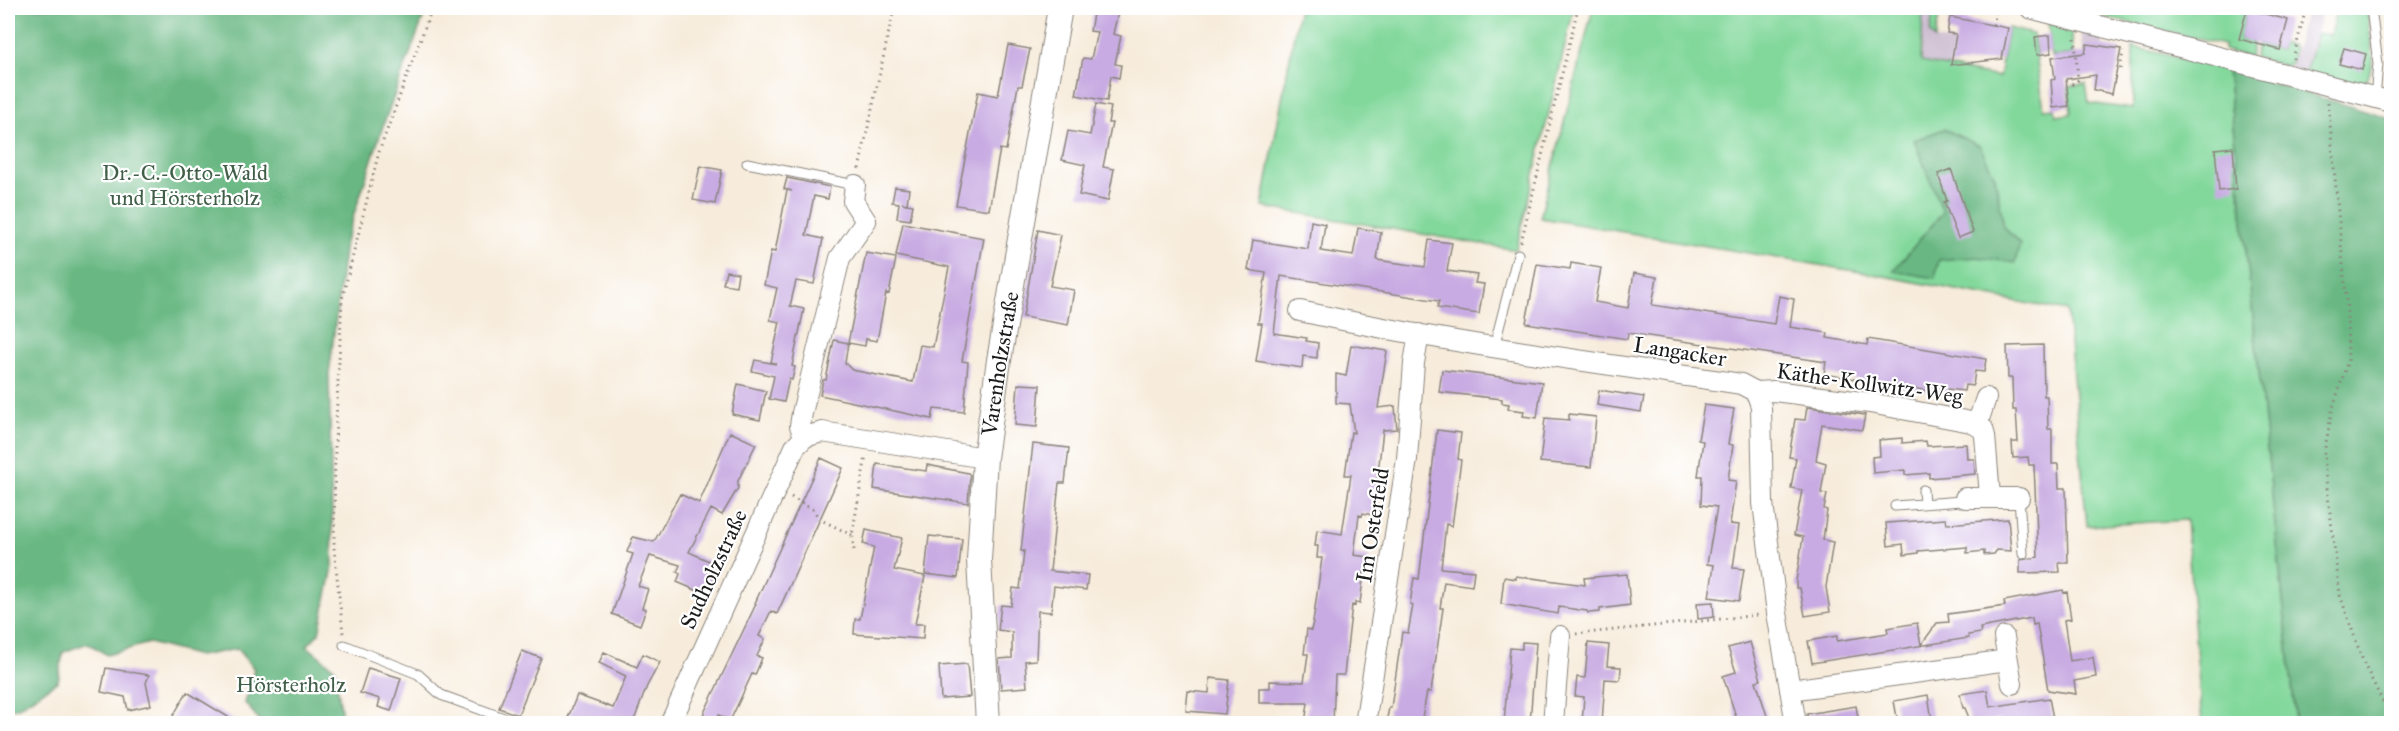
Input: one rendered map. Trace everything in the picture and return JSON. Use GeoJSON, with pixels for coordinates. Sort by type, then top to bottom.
{"type":"FeatureCollection","features":[{"type":"Feature","properties":{"kind":"street","name":"Varenholzstraße"},"geometry":{"type":"LineString","coordinates":[[988,723],[979,560],[985,458],[999,360],[1060,8]]}},
{"type":"Feature","properties":{"kind":"street"},"geometry":{"type":"LineString","coordinates":[[2030,8],[2072,17],[2383,100]]}},
{"type":"Feature","properties":{"kind":"street"},"geometry":{"type":"LineString","coordinates":[[855,185],[853,201],[866,221],[840,258],[802,413],[801,426],[805,437],[822,432],[985,458]]}},
{"type":"Feature","properties":{"kind":"street","name":"Langacker"},"geometry":{"type":"LineString","coordinates":[[1300,311],[1494,347],[1741,384],[1756,392]]}},
{"type":"Feature","properties":{"kind":"street","name":"Im Osterfeld"},"geometry":{"type":"LineString","coordinates":[[1365,723],[1407,459],[1414,363],[1419,334]]}},
{"type":"Feature","properties":{"kind":"street","name":"Käthe-Kollwitz-Weg"},"geometry":{"type":"LineString","coordinates":[[1756,392],[1774,391],[1870,404],[1977,425],[1983,429],[1985,436],[1990,496]]}},
{"type":"Feature","properties":{"kind":"street"},"geometry":{"type":"LineString","coordinates":[[1756,392],[1761,406],[1763,503],[1777,613],[1796,723]]}},
{"type":"Feature","properties":{"kind":"street","name":"Käthe-Kollwitz-Weg"},"geometry":{"type":"LineString","coordinates":[[1977,425],[1986,398]]}},
{"type":"Feature","properties":{"kind":"street","name":"Sudholzstraße"},"geometry":{"type":"LineString","coordinates":[[670,723],[795,447],[805,437]]}},
{"type":"Feature","properties":{"kind":"street"},"geometry":{"type":"LineString","coordinates":[[1965,498],[1990,496],[2019,498]]}},
{"type":"Feature","properties":{"kind":"street"},"geometry":{"type":"LineString","coordinates":[[1553,723],[1560,636]]}},
{"type":"Feature","properties":{"kind":"street"},"geometry":{"type":"LineString","coordinates":[[2004,637],[2012,684]]}},
{"type":"Feature","properties":{"kind":"street"},"geometry":{"type":"LineString","coordinates":[[1790,690],[2008,660]]}},
{"type":"Feature","properties":{"kind":"lane"},"geometry":{"type":"LineString","coordinates":[[2371,8],[2383,100]]}},
{"type":"Feature","properties":{"kind":"lane"},"geometry":{"type":"LineString","coordinates":[[747,163],[855,185]]}},
{"type":"Feature","properties":{"kind":"lane"},"geometry":{"type":"LineString","coordinates":[[1494,347],[1518,254]]}},
{"type":"Feature","properties":{"kind":"lane"},"geometry":{"type":"LineString","coordinates":[[1923,490],[1924,504]]}},
{"type":"Feature","properties":{"kind":"lane"},"geometry":{"type":"LineString","coordinates":[[1895,506],[1962,501],[1965,498]]}},
{"type":"Feature","properties":{"kind":"lane"},"geometry":{"type":"LineString","coordinates":[[2019,498],[2023,554]]}},
{"type":"Feature","properties":{"kind":"lane"},"geometry":{"type":"LineString","coordinates":[[344,645],[418,674],[441,695],[520,723]]}},
{"type":"Feature","properties":{"kind":"path"},"geometry":{"type":"LineString","coordinates":[[344,645],[334,548],[335,443],[342,299],[380,152],[432,8]]}},
{"type":"Feature","properties":{"kind":"path"},"geometry":{"type":"LineString","coordinates":[[855,185],[894,8]]}},
{"type":"Feature","properties":{"kind":"path"},"geometry":{"type":"LineString","coordinates":[[1518,254],[1578,8]]}},
{"type":"Feature","properties":{"kind":"path"},"geometry":{"type":"LineString","coordinates":[[1993,25],[1997,8]]}},
{"type":"Feature","properties":{"kind":"path"},"geometry":{"type":"LineString","coordinates":[[2288,75],[2306,8]]}},
{"type":"Feature","properties":{"kind":"path"},"geometry":{"type":"LineString","coordinates":[[2071,78],[2072,84],[2078,80],[2075,27],[2072,17]]}},
{"type":"Feature","properties":{"kind":"path"},"geometry":{"type":"LineString","coordinates":[[2326,85],[2347,308],[2348,360],[2327,436],[2324,453],[2326,479],[2340,595],[2364,664],[2391,720]]}},
{"type":"Feature","properties":{"kind":"path"},"geometry":{"type":"LineString","coordinates":[[854,550],[852,535],[869,439]]}},
{"type":"Feature","properties":{"kind":"path"},"geometry":{"type":"LineString","coordinates":[[776,488],[814,510],[819,519],[852,535]]}},
{"type":"Feature","properties":{"kind":"path"},"geometry":{"type":"LineString","coordinates":[[1560,636],[1777,613]]}},
{"type":"Feature","properties":{"kind":"shaded area"},"geometry":{"type":"Polygon","coordinates":[[[1923,8],[1934,8],[1930,34],[1935,39],[1955,42],[1950,68],[1922,62],[1923,8]]]}},
{"type":"Feature","properties":{"kind":"shaded area"},"geometry":{"type":"Polygon","coordinates":[[[2307,8],[2323,8],[2305,73],[2290,69],[2307,8]]]}},
{"type":"Feature","properties":{"kind":"shaded area"},"geometry":{"type":"Polygon","coordinates":[[[2081,30],[2104,35],[2102,47],[2084,59],[2081,30]]]}},
{"type":"Feature","properties":{"kind":"green space","name":"Dr.-C.-Otto-Wald und Hörsterholz"},"geometry":{"type":"Polygon","coordinates":[[[8,8],[427,8],[384,123],[345,242],[329,375],[333,567],[319,633],[307,646],[335,669],[343,723],[262,723],[245,703],[254,669],[237,649],[199,656],[149,643],[107,655],[88,643],[63,652],[58,681],[17,708],[8,709],[8,8]]]}},
{"type":"Feature","properties":{"kind":"green space"},"geometry":{"type":"Polygon","coordinates":[[[1299,8],[1574,8],[1516,250],[1262,207],[1299,8]]]}},
{"type":"Feature","properties":{"kind":"green space"},"geometry":{"type":"Polygon","coordinates":[[[1593,8],[1923,8],[1921,62],[1999,77],[2008,28],[2033,34],[2044,109],[2055,108],[2056,116],[2071,114],[2069,86],[2086,84],[2089,103],[2133,109],[2133,47],[2227,69],[2296,723],[2202,723],[2186,520],[2087,526],[2067,311],[1878,275],[1540,218],[1593,8]]]}},
{"type":"Feature","properties":{"kind":"green space"},"geometry":{"type":"Polygon","coordinates":[[[1934,8],[1958,8],[1958,13],[1940,10],[1935,39],[1930,33],[1934,8]]]}},
{"type":"Feature","properties":{"kind":"green space"},"geometry":{"type":"Polygon","coordinates":[[[2102,8],[2247,8],[2239,39],[2253,43],[2250,57],[2224,50],[2224,45],[2103,17],[2102,8]]]}},
{"type":"Feature","properties":{"kind":"green space"},"geometry":{"type":"Polygon","coordinates":[[[2337,8],[2367,8],[2373,58],[2368,79],[2359,84],[2305,73],[2317,33],[2330,35],[2337,8]]]}},
{"type":"Feature","properties":{"kind":"green space"},"geometry":{"type":"Polygon","coordinates":[[[2048,23],[2068,27],[2072,34],[2073,54],[2052,57],[2048,23]]]}},
{"type":"Feature","properties":{"kind":"green space"},"geometry":{"type":"Polygon","coordinates":[[[2283,43],[2291,45],[2294,49],[2291,64],[2289,63],[2288,67],[2254,57],[2258,44],[2280,50],[2283,43]]]}},
{"type":"Feature","properties":{"kind":"green space"},"geometry":{"type":"Polygon","coordinates":[[[2227,69],[2391,119],[2391,723],[2296,723],[2227,69]]]}},
{"type":"Feature","properties":{"kind":"green space"},"geometry":{"type":"Polygon","coordinates":[[[1944,129],[1980,146],[1995,177],[2004,227],[2020,244],[2015,263],[1978,257],[1939,260],[1935,278],[1893,271],[1943,212],[1914,140],[1944,129]]]}},
{"type":"Feature","properties":{"kind":"building"},"geometry":{"type":"Polygon","coordinates":[[[1094,8],[1119,8],[1113,34],[1121,36],[1115,64],[1121,65],[1119,78],[1111,76],[1107,101],[1076,95],[1083,58],[1091,59],[1097,32],[1090,31],[1094,8]]]}},
{"type":"Feature","properties":{"kind":"building"},"geometry":{"type":"Polygon","coordinates":[[[2247,9],[2288,20],[2280,50],[2239,39],[2247,9]]]}},
{"type":"Feature","properties":{"kind":"building"},"geometry":{"type":"Polygon","coordinates":[[[1950,17],[2008,28],[2002,59],[1951,65],[1956,34],[1947,33],[1950,17]]]}},
{"type":"Feature","properties":{"kind":"building"},"geometry":{"type":"Polygon","coordinates":[[[2050,35],[2051,53],[2037,55],[2035,37],[2050,35]]]}},
{"type":"Feature","properties":{"kind":"building"},"geometry":{"type":"Polygon","coordinates":[[[2087,44],[2121,49],[2112,94],[2094,90],[2096,75],[2066,79],[2069,106],[2053,108],[2051,80],[2055,79],[2052,57],[2085,53],[2087,44]]]}},
{"type":"Feature","properties":{"kind":"building"},"geometry":{"type":"Polygon","coordinates":[[[1008,45],[1030,49],[1022,86],[1018,86],[1006,150],[1000,149],[989,210],[956,205],[978,92],[998,96],[1008,45]]]}},
{"type":"Feature","properties":{"kind":"building"},"geometry":{"type":"Polygon","coordinates":[[[2344,48],[2366,54],[2362,70],[2339,64],[2344,48]]]}},
{"type":"Feature","properties":{"kind":"building"},"geometry":{"type":"Polygon","coordinates":[[[1096,104],[1111,107],[1108,123],[1112,123],[1103,167],[1114,169],[1108,201],[1079,195],[1085,165],[1062,160],[1068,131],[1090,135],[1096,104]]]}},
{"type":"Feature","properties":{"kind":"building"},"geometry":{"type":"Polygon","coordinates":[[[2233,147],[2236,189],[2219,191],[2215,149],[2233,147]]]}},
{"type":"Feature","properties":{"kind":"building"},"geometry":{"type":"Polygon","coordinates":[[[700,166],[722,170],[715,204],[693,200],[700,166]]]}},
{"type":"Feature","properties":{"kind":"building"},"geometry":{"type":"Polygon","coordinates":[[[1951,169],[1973,232],[1958,238],[1944,202],[1947,201],[1938,174],[1951,169]]]}},
{"type":"Feature","properties":{"kind":"building"},"geometry":{"type":"Polygon","coordinates":[[[787,178],[830,187],[828,199],[814,196],[806,235],[823,239],[814,284],[796,281],[790,306],[804,309],[792,366],[795,367],[792,380],[789,379],[784,402],[769,399],[774,376],[752,371],[755,360],[776,364],[771,362],[780,322],[770,320],[777,288],[764,285],[771,251],[775,252],[787,190],[792,191],[784,189],[787,178]]]}},
{"type":"Feature","properties":{"kind":"building"},"geometry":{"type":"Polygon","coordinates":[[[895,187],[909,189],[907,204],[913,205],[910,220],[897,218],[899,203],[892,202],[895,187]]]}},
{"type":"Feature","properties":{"kind":"building"},"geometry":{"type":"Polygon","coordinates":[[[1311,221],[1325,224],[1321,251],[1353,256],[1358,228],[1381,232],[1377,260],[1425,267],[1429,240],[1452,243],[1447,271],[1477,275],[1475,283],[1484,284],[1479,314],[1437,308],[1439,301],[1281,276],[1274,333],[1307,338],[1306,341],[1318,343],[1317,358],[1303,356],[1302,368],[1256,361],[1262,323],[1258,323],[1266,273],[1248,270],[1253,240],[1308,249],[1311,221]]]}},
{"type":"Feature","properties":{"kind":"building"},"geometry":{"type":"Polygon","coordinates":[[[903,223],[984,238],[962,361],[968,362],[964,412],[934,409],[932,419],[820,395],[823,380],[826,380],[834,340],[848,343],[845,363],[852,370],[913,382],[920,345],[933,347],[949,267],[896,256],[903,223]]]}},
{"type":"Feature","properties":{"kind":"building"},"geometry":{"type":"Polygon","coordinates":[[[1038,230],[1061,235],[1050,286],[1074,290],[1068,325],[1023,317],[1038,230]]]}},
{"type":"Feature","properties":{"kind":"building"},"geometry":{"type":"Polygon","coordinates":[[[866,253],[896,258],[889,294],[886,293],[877,341],[866,339],[865,346],[848,343],[866,253]]]}},
{"type":"Feature","properties":{"kind":"building"},"geometry":{"type":"Polygon","coordinates":[[[1571,263],[1601,268],[1595,302],[1628,308],[1634,273],[1657,277],[1652,305],[1774,324],[1779,296],[1794,299],[1790,327],[1828,333],[1827,338],[1867,345],[1868,339],[1986,359],[1984,372],[1975,371],[1973,386],[1965,385],[1964,391],[1948,389],[1947,394],[1824,374],[1826,362],[1628,333],[1627,339],[1526,323],[1537,264],[1570,269],[1571,263]]]}},
{"type":"Feature","properties":{"kind":"building"},"geometry":{"type":"Polygon","coordinates":[[[726,271],[738,273],[736,286],[723,284],[726,271]]]}},
{"type":"Feature","properties":{"kind":"building"},"geometry":{"type":"Polygon","coordinates":[[[1351,345],[1387,351],[1378,408],[1395,406],[1397,429],[1383,430],[1373,515],[1363,513],[1362,516],[1359,515],[1354,555],[1369,557],[1367,573],[1364,572],[1360,603],[1355,602],[1355,606],[1352,605],[1344,675],[1335,675],[1333,723],[1305,723],[1308,703],[1259,703],[1259,688],[1270,688],[1270,681],[1304,682],[1308,654],[1304,654],[1307,629],[1311,630],[1313,622],[1322,558],[1317,558],[1318,546],[1315,546],[1317,530],[1342,534],[1351,475],[1345,475],[1351,432],[1354,433],[1350,404],[1336,403],[1336,374],[1346,376],[1351,345]]]}},
{"type":"Feature","properties":{"kind":"building"},"geometry":{"type":"Polygon","coordinates":[[[2043,345],[2044,396],[2047,396],[2048,429],[2052,429],[2052,464],[2058,464],[2059,488],[2066,488],[2068,563],[2059,563],[2060,572],[2020,573],[2020,560],[2038,557],[2034,465],[2029,465],[2028,457],[2013,458],[2012,442],[2018,442],[2016,410],[2013,410],[2012,378],[2008,378],[2007,346],[2043,345]]]}},
{"type":"Feature","properties":{"kind":"building"},"geometry":{"type":"Polygon","coordinates":[[[1442,370],[1542,382],[1537,418],[1523,416],[1524,411],[1508,409],[1509,404],[1502,403],[1502,399],[1439,392],[1442,370]]]}},
{"type":"Feature","properties":{"kind":"building"},"geometry":{"type":"Polygon","coordinates":[[[738,384],[766,391],[760,420],[732,414],[738,384]]]}},
{"type":"Feature","properties":{"kind":"building"},"geometry":{"type":"Polygon","coordinates":[[[1018,384],[1040,385],[1037,427],[1015,425],[1018,384]]]}},
{"type":"Feature","properties":{"kind":"building"},"geometry":{"type":"Polygon","coordinates":[[[1599,390],[1644,397],[1641,412],[1597,405],[1599,390]]]}},
{"type":"Feature","properties":{"kind":"building"},"geometry":{"type":"Polygon","coordinates":[[[1704,405],[1734,409],[1728,444],[1733,445],[1728,480],[1736,481],[1730,524],[1739,525],[1733,568],[1744,569],[1739,601],[1709,597],[1714,565],[1707,564],[1717,507],[1701,505],[1702,476],[1698,476],[1703,441],[1698,440],[1704,405]]]}},
{"type":"Feature","properties":{"kind":"building"},"geometry":{"type":"Polygon","coordinates":[[[1807,407],[1865,415],[1862,430],[1822,424],[1816,460],[1826,463],[1821,493],[1827,494],[1823,540],[1833,542],[1826,587],[1830,612],[1805,616],[1800,588],[1796,588],[1803,537],[1794,535],[1802,490],[1791,488],[1796,458],[1789,457],[1795,419],[1805,420],[1807,407]]]}},
{"type":"Feature","properties":{"kind":"building"},"geometry":{"type":"Polygon","coordinates":[[[1569,414],[1596,417],[1591,467],[1540,462],[1545,418],[1569,420],[1569,414]]]}},
{"type":"Feature","properties":{"kind":"building"},"geometry":{"type":"Polygon","coordinates":[[[1437,430],[1461,433],[1458,459],[1461,460],[1452,526],[1446,524],[1441,568],[1474,571],[1472,586],[1444,582],[1440,608],[1443,608],[1431,692],[1427,692],[1421,723],[1386,723],[1389,708],[1391,708],[1402,632],[1408,633],[1413,605],[1410,604],[1414,578],[1419,579],[1437,430]]]}},
{"type":"Feature","properties":{"kind":"building"},"geometry":{"type":"Polygon","coordinates":[[[730,432],[756,444],[738,481],[738,488],[722,515],[711,509],[689,552],[720,566],[707,595],[677,582],[680,565],[650,556],[638,586],[648,589],[642,608],[646,609],[640,625],[612,614],[633,554],[627,552],[633,537],[654,542],[680,494],[699,503],[730,432]]]}},
{"type":"Feature","properties":{"kind":"building"},"geometry":{"type":"Polygon","coordinates":[[[1902,438],[1902,443],[1926,441],[1927,446],[1966,444],[1967,459],[1974,459],[1975,474],[1929,478],[1929,473],[1905,475],[1905,470],[1873,473],[1872,457],[1880,456],[1879,440],[1902,438]]]}},
{"type":"Feature","properties":{"kind":"building"},"geometry":{"type":"Polygon","coordinates":[[[1033,444],[1069,448],[1065,483],[1059,483],[1050,571],[1088,575],[1086,590],[1054,586],[1051,612],[1038,611],[1036,660],[1025,661],[1027,687],[1001,689],[999,659],[1012,658],[1012,632],[998,630],[1001,605],[1011,606],[1013,588],[1020,589],[1024,551],[1021,551],[1033,444]]]}},
{"type":"Feature","properties":{"kind":"building"},"geometry":{"type":"Polygon","coordinates":[[[821,458],[843,468],[777,614],[771,611],[759,636],[765,639],[757,656],[762,658],[755,675],[752,674],[730,721],[719,715],[716,722],[702,717],[756,604],[821,458]]]}},
{"type":"Feature","properties":{"kind":"building"},"geometry":{"type":"Polygon","coordinates":[[[877,464],[926,471],[927,465],[968,473],[970,475],[968,503],[874,489],[877,464]]]}},
{"type":"Feature","properties":{"kind":"building"},"geometry":{"type":"Polygon","coordinates":[[[1946,519],[1947,524],[2008,519],[2011,551],[1997,550],[1994,554],[1984,555],[1984,551],[1967,553],[1967,547],[1918,551],[1918,553],[1904,555],[1903,544],[1888,546],[1886,523],[1946,519]]]}},
{"type":"Feature","properties":{"kind":"building"},"geometry":{"type":"Polygon","coordinates":[[[866,530],[902,538],[894,570],[925,576],[915,624],[924,624],[923,639],[854,634],[855,619],[860,619],[874,547],[863,544],[866,530]]]}},
{"type":"Feature","properties":{"kind":"building"},"geometry":{"type":"Polygon","coordinates":[[[929,536],[962,539],[958,578],[925,574],[929,536]]]}},
{"type":"Feature","properties":{"kind":"building"},"geometry":{"type":"Polygon","coordinates":[[[1627,574],[1630,605],[1588,613],[1559,607],[1558,614],[1501,604],[1504,577],[1516,579],[1516,576],[1585,585],[1584,578],[1627,574]]]}},
{"type":"Feature","properties":{"kind":"building"},"geometry":{"type":"Polygon","coordinates":[[[2063,590],[2064,593],[2067,592],[2071,619],[2064,620],[2070,661],[2093,657],[2096,677],[2074,681],[2076,694],[2048,690],[2037,624],[2033,625],[2032,618],[1980,628],[1981,633],[1968,635],[1969,638],[1812,663],[1808,641],[1837,636],[1837,641],[1888,633],[1887,628],[1917,623],[1921,645],[1937,623],[1949,622],[1948,614],[2005,606],[2004,601],[2063,590]]]}},
{"type":"Feature","properties":{"kind":"building"},"geometry":{"type":"Polygon","coordinates":[[[1713,602],[1714,617],[1698,619],[1697,603],[1713,602]]]}},
{"type":"Feature","properties":{"kind":"building"},"geometry":{"type":"Polygon","coordinates":[[[1522,642],[1536,643],[1530,723],[1504,723],[1510,648],[1522,649],[1522,642]]]}},
{"type":"Feature","properties":{"kind":"building"},"geometry":{"type":"Polygon","coordinates":[[[1750,642],[1761,680],[1756,681],[1768,719],[1762,720],[1763,723],[1738,723],[1723,676],[1736,672],[1728,648],[1750,642]]]}},
{"type":"Feature","properties":{"kind":"building"},"geometry":{"type":"Polygon","coordinates":[[[1588,643],[1609,645],[1607,666],[1621,667],[1620,680],[1605,679],[1602,723],[1582,723],[1584,697],[1575,696],[1577,677],[1585,678],[1588,643]]]}},
{"type":"Feature","properties":{"kind":"building"},"geometry":{"type":"Polygon","coordinates":[[[522,651],[541,658],[518,715],[499,708],[522,651]]]}},
{"type":"Feature","properties":{"kind":"building"},"geometry":{"type":"Polygon","coordinates":[[[604,652],[637,667],[643,654],[660,662],[647,686],[633,723],[566,723],[577,695],[613,708],[626,676],[599,663],[604,652]]]}},
{"type":"Feature","properties":{"kind":"building"},"geometry":{"type":"Polygon","coordinates":[[[967,664],[970,697],[941,699],[939,666],[967,664]]]}},
{"type":"Feature","properties":{"kind":"building"},"geometry":{"type":"Polygon","coordinates":[[[106,668],[149,675],[146,683],[151,705],[128,710],[125,697],[101,692],[106,668]]]}},
{"type":"Feature","properties":{"kind":"building"},"geometry":{"type":"Polygon","coordinates":[[[368,668],[401,678],[391,711],[378,707],[380,699],[360,693],[368,668]]]}},
{"type":"Feature","properties":{"kind":"building"},"geometry":{"type":"Polygon","coordinates":[[[1210,678],[1229,680],[1225,714],[1186,711],[1188,691],[1209,693],[1210,678]]]}},
{"type":"Feature","properties":{"kind":"building"},"geometry":{"type":"Polygon","coordinates":[[[1987,690],[1990,707],[2049,698],[2053,718],[2050,719],[2050,723],[2000,723],[1999,719],[1971,723],[1963,708],[1960,694],[1987,690]]]}},
{"type":"Feature","properties":{"kind":"building"},"geometry":{"type":"Polygon","coordinates":[[[187,692],[238,723],[180,723],[172,718],[187,692]]]}},
{"type":"Feature","properties":{"kind":"building"},"geometry":{"type":"Polygon","coordinates":[[[1928,695],[1932,720],[1898,723],[1894,701],[1928,695]]]}},
{"type":"Feature","properties":{"kind":"building"},"geometry":{"type":"Polygon","coordinates":[[[1856,706],[1859,723],[1808,723],[1807,714],[1856,706]]]}},
{"type":"Feature","properties":{"kind":"park label","name":"Hörsterholz"},"geometry":{"type":"Point","coordinates":[291,684]}}]}
